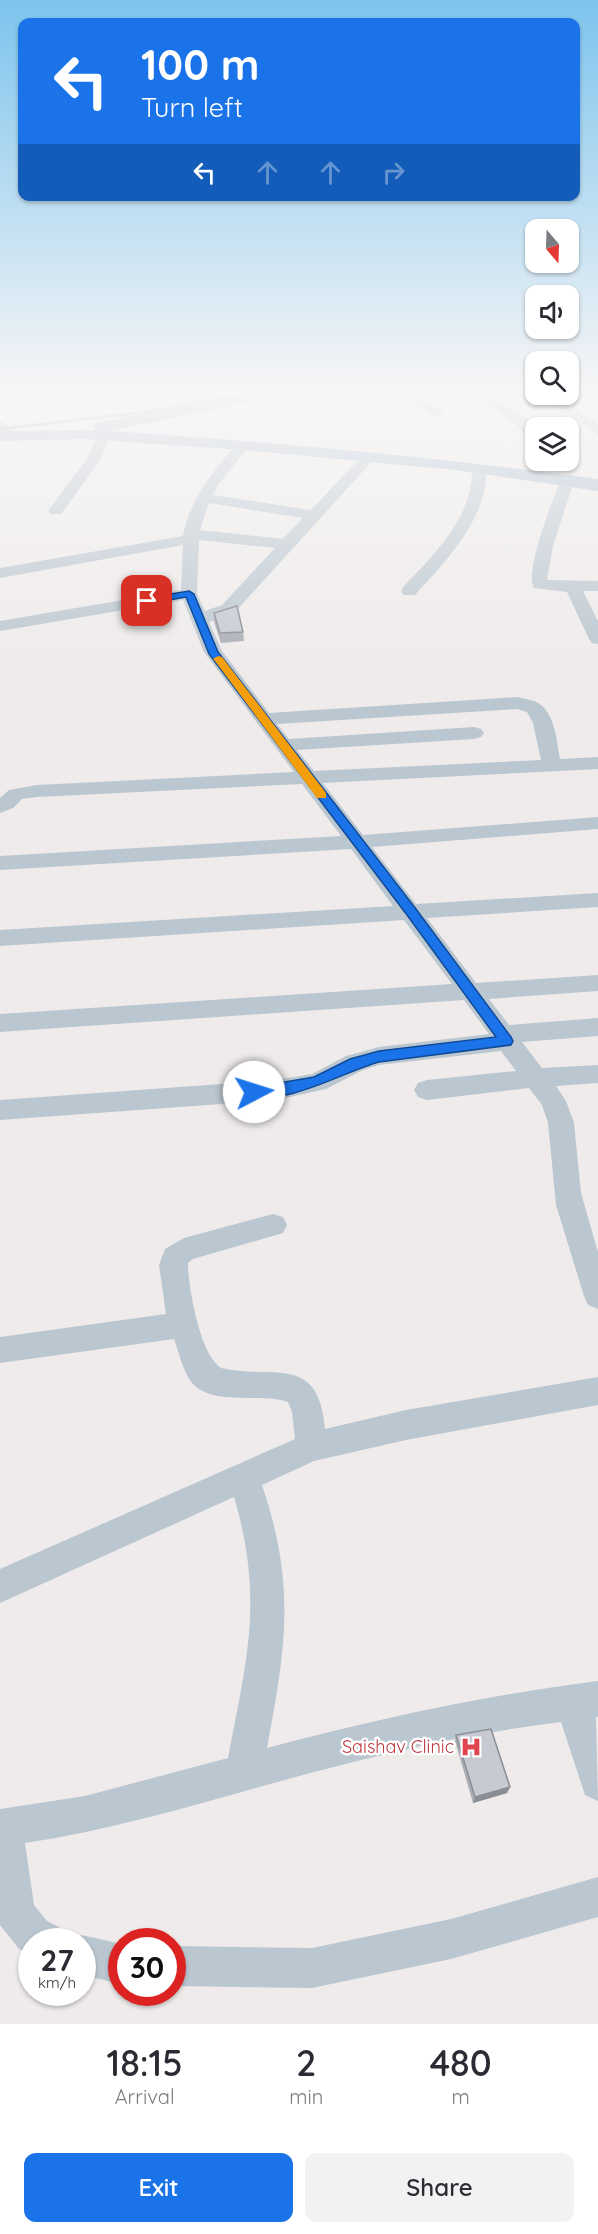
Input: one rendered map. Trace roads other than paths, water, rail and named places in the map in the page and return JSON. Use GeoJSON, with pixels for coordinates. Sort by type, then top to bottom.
{"type":"FeatureCollection","features":[{"type":"Feature","properties":{"kind":"street"},"geometry":{"type":"LineString","coordinates":[[56,511],[75,485]]}},
{"type":"Feature","properties":{"kind":"street"},"geometry":{"type":"LineString","coordinates":[[210,485],[196,513],[191,537],[189,594],[213,652],[412,912],[561,1115],[566,1153],[567,1193],[598,1296]]}},
{"type":"Feature","properties":{"kind":"street"},"geometry":{"type":"LineString","coordinates":[[199,619],[228,609],[284,544],[316,515],[343,485]]}},
{"type":"Feature","properties":{"kind":"street"},"geometry":{"type":"LineString","coordinates":[[409,591],[439,559],[466,518],[479,485]]}},
{"type":"Feature","properties":{"kind":"street"},"geometry":{"type":"LineString","coordinates":[[565,485],[545,546],[539,580],[547,586],[598,586]]}},
{"type":"Feature","properties":{"kind":"street"},"geometry":{"type":"LineString","coordinates":[[203,498],[316,515]]}},
{"type":"Feature","properties":{"kind":"street"},"geometry":{"type":"LineString","coordinates":[[0,573],[191,537],[284,544]]}},
{"type":"Feature","properties":{"kind":"street"},"geometry":{"type":"LineString","coordinates":[[573,587],[598,639]]}},
{"type":"Feature","properties":{"kind":"street"},"geometry":{"type":"LineString","coordinates":[[0,626],[189,594]]}},
{"type":"Feature","properties":{"kind":"street"},"geometry":{"type":"LineString","coordinates":[[265,719],[505,703],[528,705],[534,708],[540,717],[552,766]]}},
{"type":"Feature","properties":{"kind":"street"},"geometry":{"type":"LineString","coordinates":[[283,745],[474,733]]}},
{"type":"Feature","properties":{"kind":"street"},"geometry":{"type":"LineString","coordinates":[[0,807],[16,794],[38,791],[598,763]]}},
{"type":"Feature","properties":{"kind":"street"},"geometry":{"type":"LineString","coordinates":[[0,863],[358,842],[598,823]]}},
{"type":"Feature","properties":{"kind":"street"},"geometry":{"type":"LineString","coordinates":[[0,938],[598,900]]}},
{"type":"Feature","properties":{"kind":"street"},"geometry":{"type":"LineString","coordinates":[[0,1023],[598,983]]}},
{"type":"Feature","properties":{"kind":"street"},"geometry":{"type":"LineString","coordinates":[[0,1110],[276,1090],[317,1082],[355,1063],[379,1056],[598,1027]]}},
{"type":"Feature","properties":{"kind":"street"},"geometry":{"type":"LineString","coordinates":[[427,1090],[535,1078],[598,1074]]}},
{"type":"Feature","properties":{"kind":"street"},"geometry":{"type":"LineString","coordinates":[[273,1225],[196,1245],[175,1257],[174,1274],[183,1325],[203,1373],[223,1384],[281,1386],[298,1391],[305,1401],[311,1447]]}},
{"type":"Feature","properties":{"kind":"street"},"geometry":{"type":"LineString","coordinates":[[0,1350],[183,1325]]}},
{"type":"Feature","properties":{"kind":"street"},"geometry":{"type":"LineString","coordinates":[[0,1586],[311,1447],[406,1425],[598,1391]]}},
{"type":"Feature","properties":{"kind":"street"},"geometry":{"type":"LineString","coordinates":[[244,1478],[258,1520],[266,1562],[269,1605],[262,1674],[244,1773]]}},
{"type":"Feature","properties":{"kind":"street"},"geometry":{"type":"LineString","coordinates":[[27,1928],[15,1913],[2,1827],[85,1815],[340,1748],[513,1710],[586,1701],[598,1782]]}},
{"type":"Feature","properties":{"kind":"street"},"geometry":{"type":"LineString","coordinates":[[186,1966],[312,1968],[451,1939],[598,1897]]}},
{"type":"Feature","properties":{"kind":"place","name":"Saishav Clinic"},"geometry":{"type":"Point","coordinates":[471,1747]}}]}
